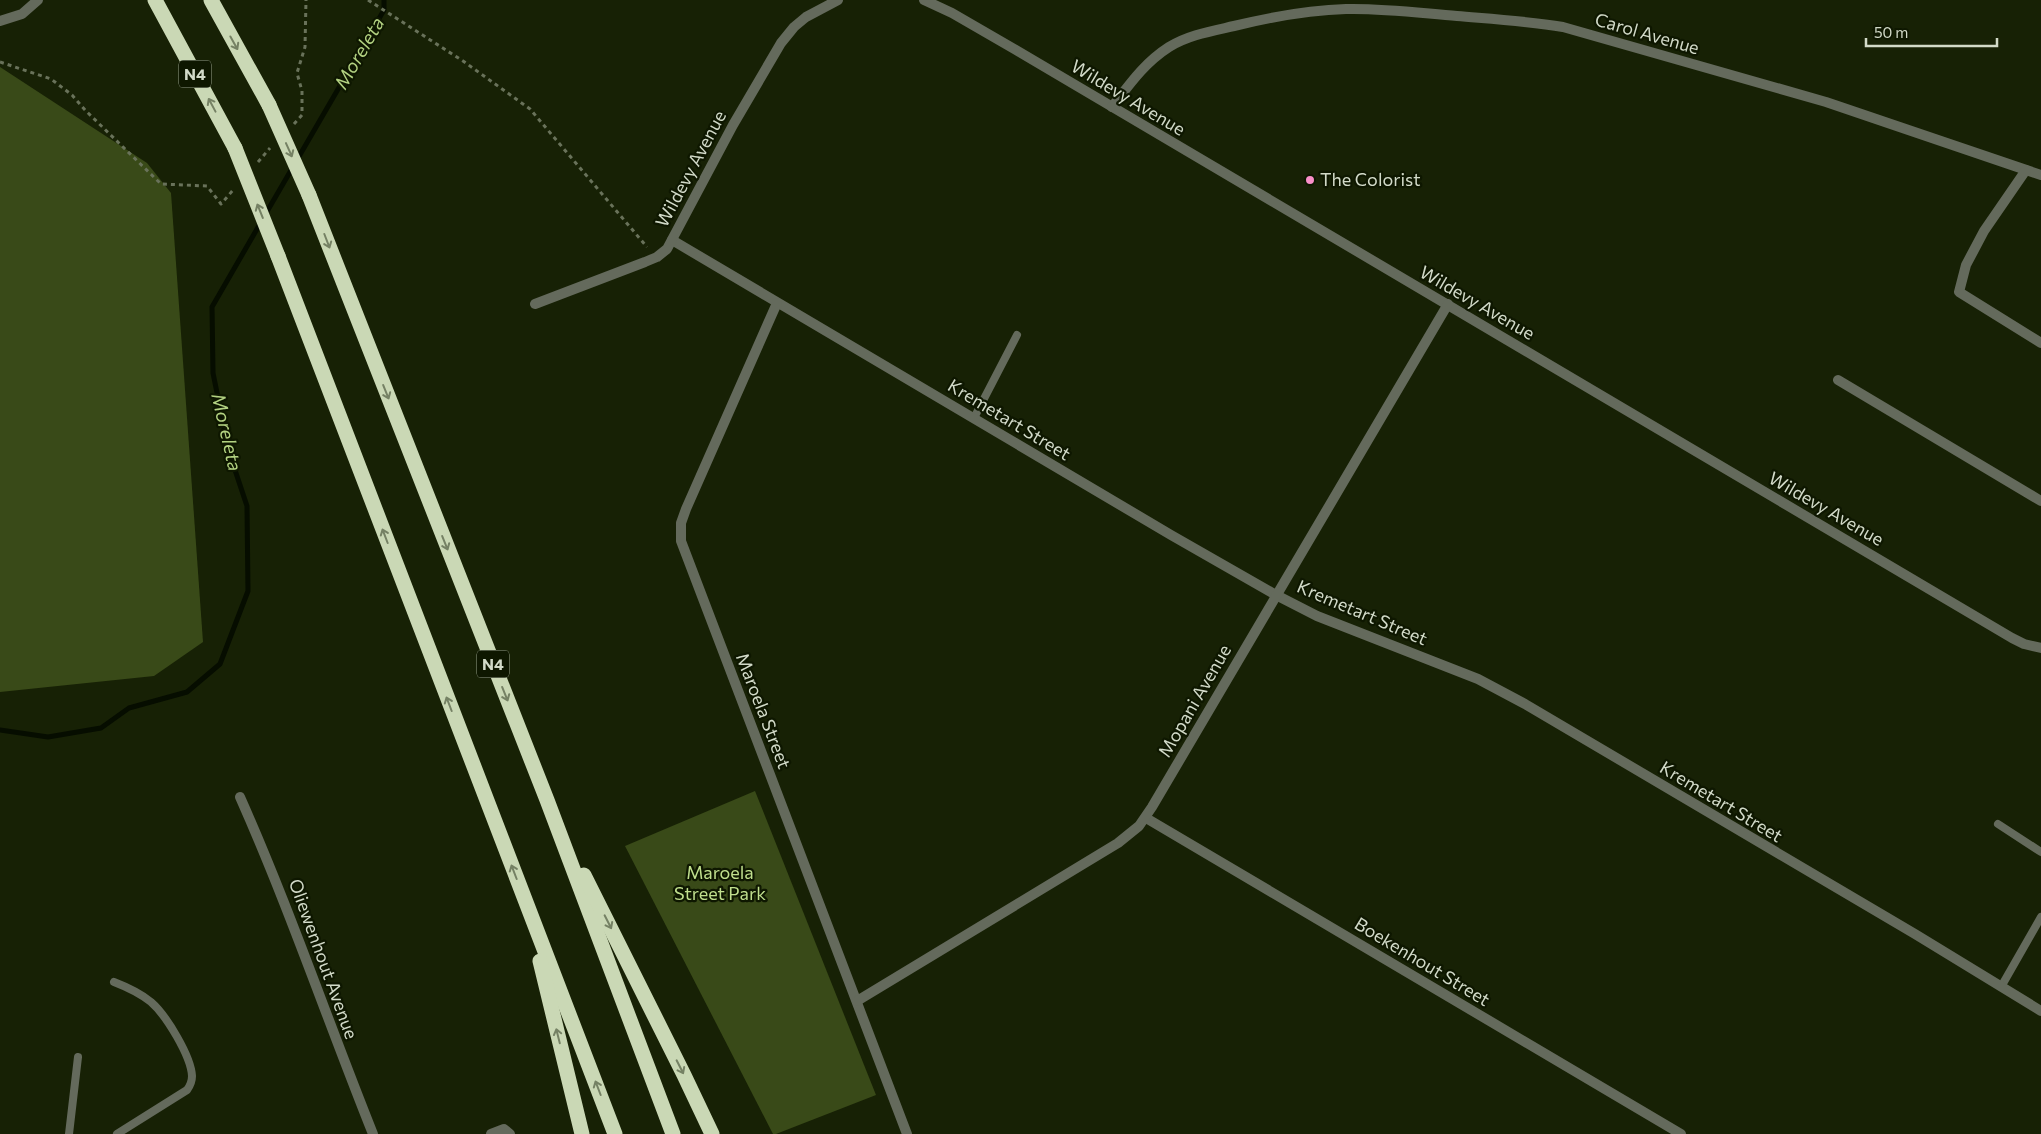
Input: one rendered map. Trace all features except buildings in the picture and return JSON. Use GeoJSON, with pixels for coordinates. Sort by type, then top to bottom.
{"type":"FeatureCollection","features":[{"type":"Feature","properties":{"kind":"highway","name":"N4"},"geometry":{"type":"LineString","coordinates":[[155,0],[235,148],[616,1134]]}},
{"type":"Feature","properties":{"kind":"highway","name":"N4"},"geometry":{"type":"LineString","coordinates":[[211,0],[269,105],[309,195],[547,800],[673,1134]]}},
{"type":"Feature","properties":{"kind":"highway"},"geometry":{"type":"LineString","coordinates":[[547,800],[712,1134]]}},
{"type":"Feature","properties":{"kind":"highway"},"geometry":{"type":"LineString","coordinates":[[526,902],[582,1134]]}},
{"type":"Feature","properties":{"kind":"street"},"geometry":{"type":"LineString","coordinates":[[0,21],[27,12],[38,0]]}},
{"type":"Feature","properties":{"kind":"street","name":"Wildevy Avenue"},"geometry":{"type":"LineString","coordinates":[[535,304],[657,257],[667,249],[733,125],[780,43],[806,17],[838,0]]}},
{"type":"Feature","properties":{"kind":"street","name":"Wildevy Avenue"},"geometry":{"type":"LineString","coordinates":[[924,0],[952,13],[2012,638],[2024,644],[2041,648]]}},
{"type":"Feature","properties":{"kind":"street","name":"Carol Avenue"},"geometry":{"type":"LineString","coordinates":[[1112,108],[1149,61],[1169,47],[1187,38],[1245,23],[1296,13],[1347,9],[1394,10],[1522,21],[1562,27],[1835,105],[2041,175]]}},
{"type":"Feature","properties":{"kind":"street"},"geometry":{"type":"LineString","coordinates":[[2026,170],[1984,231],[1966,266],[1959,292],[2041,343]]}},
{"type":"Feature","properties":{"kind":"street","name":"Kremetart Street"},"geometry":{"type":"LineString","coordinates":[[672,240],[1170,535],[1276,595],[1328,620],[1455,669],[1525,704],[1915,934],[2041,1011]]}},
{"type":"Feature","properties":{"kind":"street","name":"Maroela Street"},"geometry":{"type":"LineString","coordinates":[[777,303],[689,502],[681,523],[680,536],[684,552],[908,1134]]}},
{"type":"Feature","properties":{"kind":"street","name":"Mopani Avenue"},"geometry":{"type":"LineString","coordinates":[[857,1001],[1118,843],[1133,832],[1146,818],[1448,304]]}},
{"type":"Feature","properties":{"kind":"street"},"geometry":{"type":"LineString","coordinates":[[1838,380],[2041,501]]}},
{"type":"Feature","properties":{"kind":"street","name":"Oliewenhout Avenue"},"geometry":{"type":"LineString","coordinates":[[240,797],[282,896],[373,1134]]}},
{"type":"Feature","properties":{"kind":"street","name":"Boekenhout Street"},"geometry":{"type":"LineString","coordinates":[[1146,818],[1681,1134]]}},
{"type":"Feature","properties":{"kind":"street"},"geometry":{"type":"LineString","coordinates":[[491,1134],[504,1129],[510,1134]]}},
{"type":"Feature","properties":{"kind":"lane"},"geometry":{"type":"LineString","coordinates":[[974,418],[1017,335]]}},
{"type":"Feature","properties":{"kind":"lane"},"geometry":{"type":"LineString","coordinates":[[1998,824],[2041,852]]}},
{"type":"Feature","properties":{"kind":"lane"},"geometry":{"type":"LineString","coordinates":[[2001,987],[2041,917]]}},
{"type":"Feature","properties":{"kind":"lane"},"geometry":{"type":"LineString","coordinates":[[114,982],[141,995],[152,1003],[176,1034],[186,1055],[192,1077],[187,1090],[181,1095],[118,1134]]}},
{"type":"Feature","properties":{"kind":"lane"},"geometry":{"type":"LineString","coordinates":[[69,1134],[78,1057]]}},
{"type":"Feature","properties":{"kind":"path"},"geometry":{"type":"LineString","coordinates":[[290,128],[302,114],[302,91],[297,73],[305,46],[306,0]]}},
{"type":"Feature","properties":{"kind":"path"},"geometry":{"type":"LineString","coordinates":[[368,0],[405,22],[530,109],[646,247]]}},
{"type":"Feature","properties":{"kind":"path"},"geometry":{"type":"LineString","coordinates":[[0,62],[51,79],[72,94],[86,111],[161,184],[206,186],[221,204],[240,182]]}},
{"type":"Feature","properties":{"kind":"path"},"geometry":{"type":"LineString","coordinates":[[252,168],[271,148]]}},
{"type":"Feature","properties":{"kind":"green space"},"geometry":{"type":"Polygon","coordinates":[[[0,67],[147,163],[171,193],[203,642],[154,676],[0,692],[0,67]]]}},
{"type":"Feature","properties":{"kind":"green space","name":"Maroela Street Park"},"geometry":{"type":"Polygon","coordinates":[[[755,791],[876,1095],[776,1134],[773,1134],[625,846],[755,791]]]}},
{"type":"Feature","properties":{"kind":"waterway","name":"Moreleta"},"geometry":{"type":"LineString","coordinates":[[265,215],[384,10],[384,0]]}},
{"type":"Feature","properties":{"kind":"waterway","name":"Moreleta"},"geometry":{"type":"LineString","coordinates":[[0,730],[48,737],[101,728],[129,708],[187,692],[220,664],[248,591],[247,506],[229,452],[213,373],[212,307],[261,222]]}},
{"type":"Feature","properties":{"kind":"place","name":"The Colorist"},"geometry":{"type":"Point","coordinates":[1310,180]}}]}
